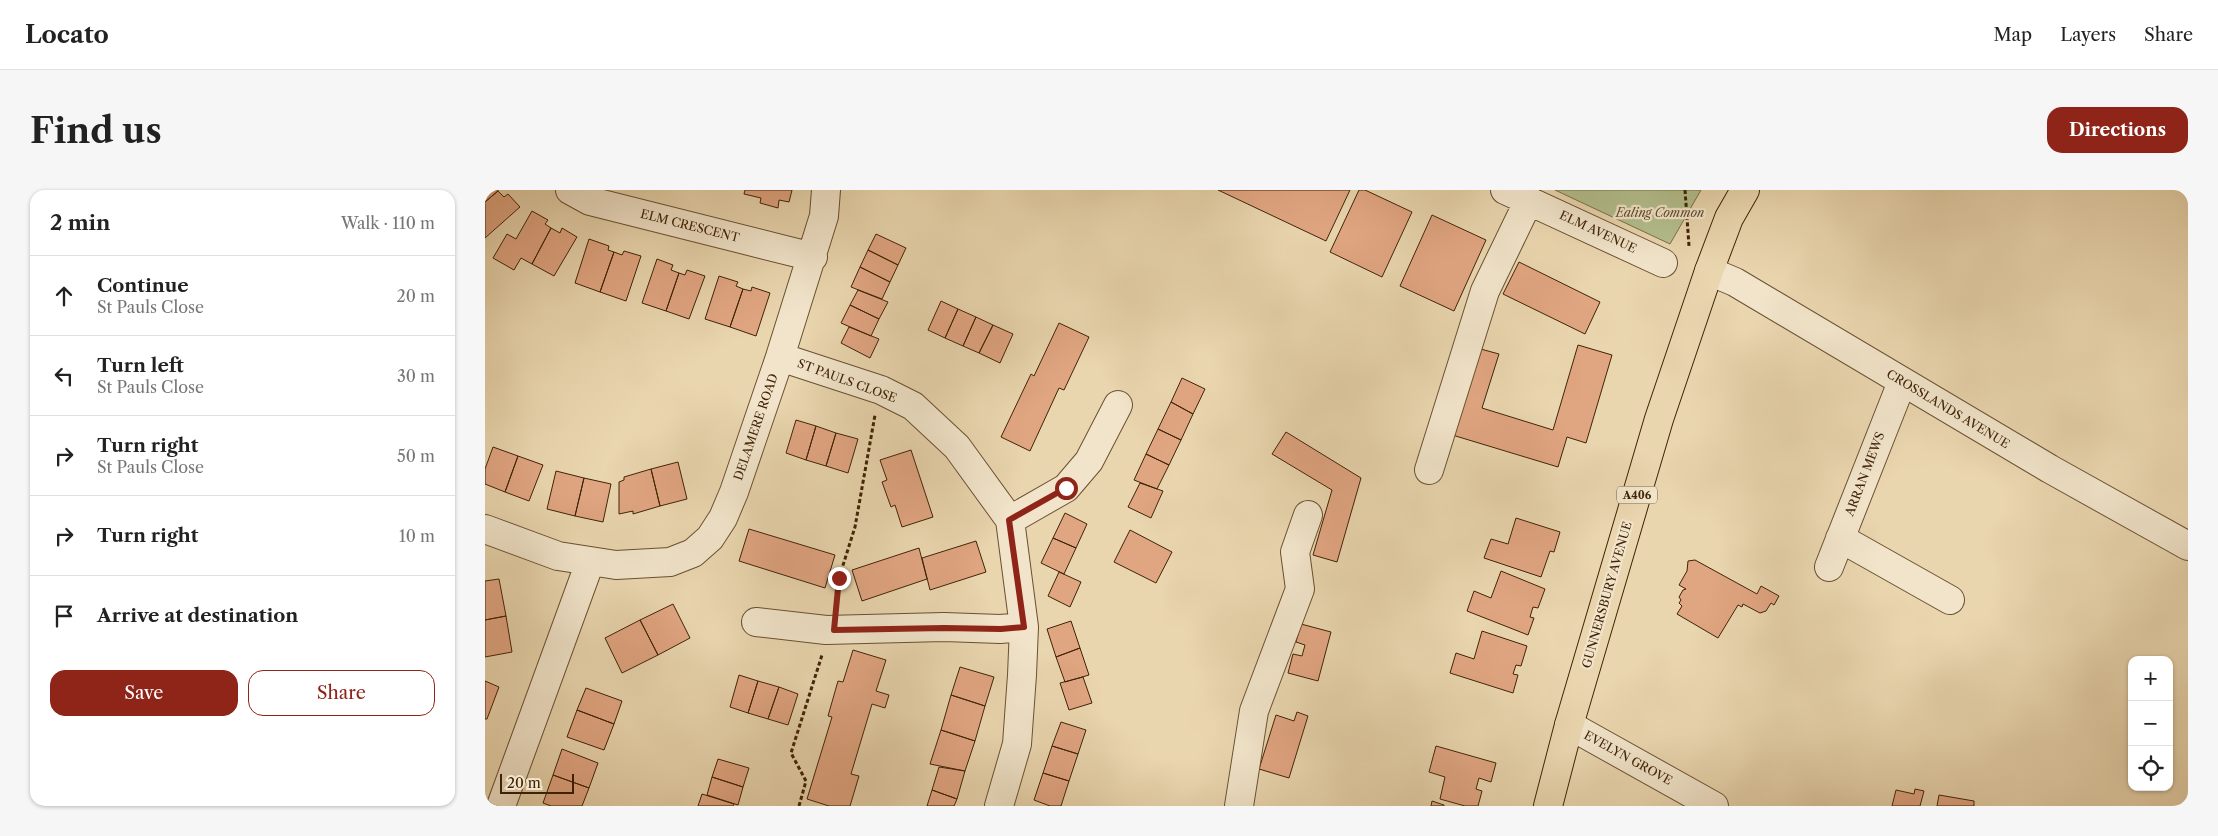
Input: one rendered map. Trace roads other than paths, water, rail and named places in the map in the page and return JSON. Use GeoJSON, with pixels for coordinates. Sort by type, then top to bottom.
{"type":"FeatureCollection","features":[{"type":"Feature","properties":{"kind":"highway","name":"GUNNERSBURY AVENUE"},"geometry":{"type":"LineString","coordinates":[[1548,806],[1569,726],[1659,419],[1709,271],[1729,218],[1745,190]]}},
{"type":"Feature","properties":{"kind":"street","name":"ELM CRESCENT"},"geometry":{"type":"LineString","coordinates":[[570,190],[590,201],[813,257]]}},
{"type":"Feature","properties":{"kind":"street","name":"DELAMERE ROAD"},"geometry":{"type":"LineString","coordinates":[[485,530],[558,556],[616,565],[670,562],[693,552],[710,538],[723,518],[734,492],[813,257],[824,216],[826,190]]}},
{"type":"Feature","properties":{"kind":"street","name":"ELM AVENUE"},"geometry":{"type":"LineString","coordinates":[[1517,195],[1663,263]]}},
{"type":"Feature","properties":{"kind":"street"},"geometry":{"type":"LineString","coordinates":[[1429,470],[1517,195]]}},
{"type":"Feature","properties":{"kind":"street","name":"CROSSLANDS AVENUE"},"geometry":{"type":"LineString","coordinates":[[1709,271],[1735,282],[2050,469],[2188,546]]}},
{"type":"Feature","properties":{"kind":"street","name":"ST PAULS CLOSE"},"geometry":{"type":"LineString","coordinates":[[780,356],[881,390],[913,406],[957,447],[1009,520],[1024,627],[1017,744],[999,806]]}},
{"type":"Feature","properties":{"kind":"street","name":"ARRAN MEWS"},"geometry":{"type":"LineString","coordinates":[[1829,567],[1902,382]]}},
{"type":"Feature","properties":{"kind":"street"},"geometry":{"type":"LineString","coordinates":[[1009,520],[1066,488],[1089,460],[1118,406]]}},
{"type":"Feature","properties":{"kind":"street"},"geometry":{"type":"LineString","coordinates":[[1239,806],[1253,712],[1300,589],[1295,552],[1308,515]]}},
{"type":"Feature","properties":{"kind":"street"},"geometry":{"type":"LineString","coordinates":[[1841,538],[1950,600]]}},
{"type":"Feature","properties":{"kind":"street"},"geometry":{"type":"LineString","coordinates":[[501,806],[590,562]]}},
{"type":"Feature","properties":{"kind":"street"},"geometry":{"type":"LineString","coordinates":[[756,622],[830,630],[1001,629],[1024,627]]}},
{"type":"Feature","properties":{"kind":"street","name":"EVELYN GROVE"},"geometry":{"type":"LineString","coordinates":[[1569,726],[1714,806]]}},
{"type":"Feature","properties":{"kind":"park label","name":"Ealing Common"},"geometry":{"type":"Point","coordinates":[1660,213]}}]}
